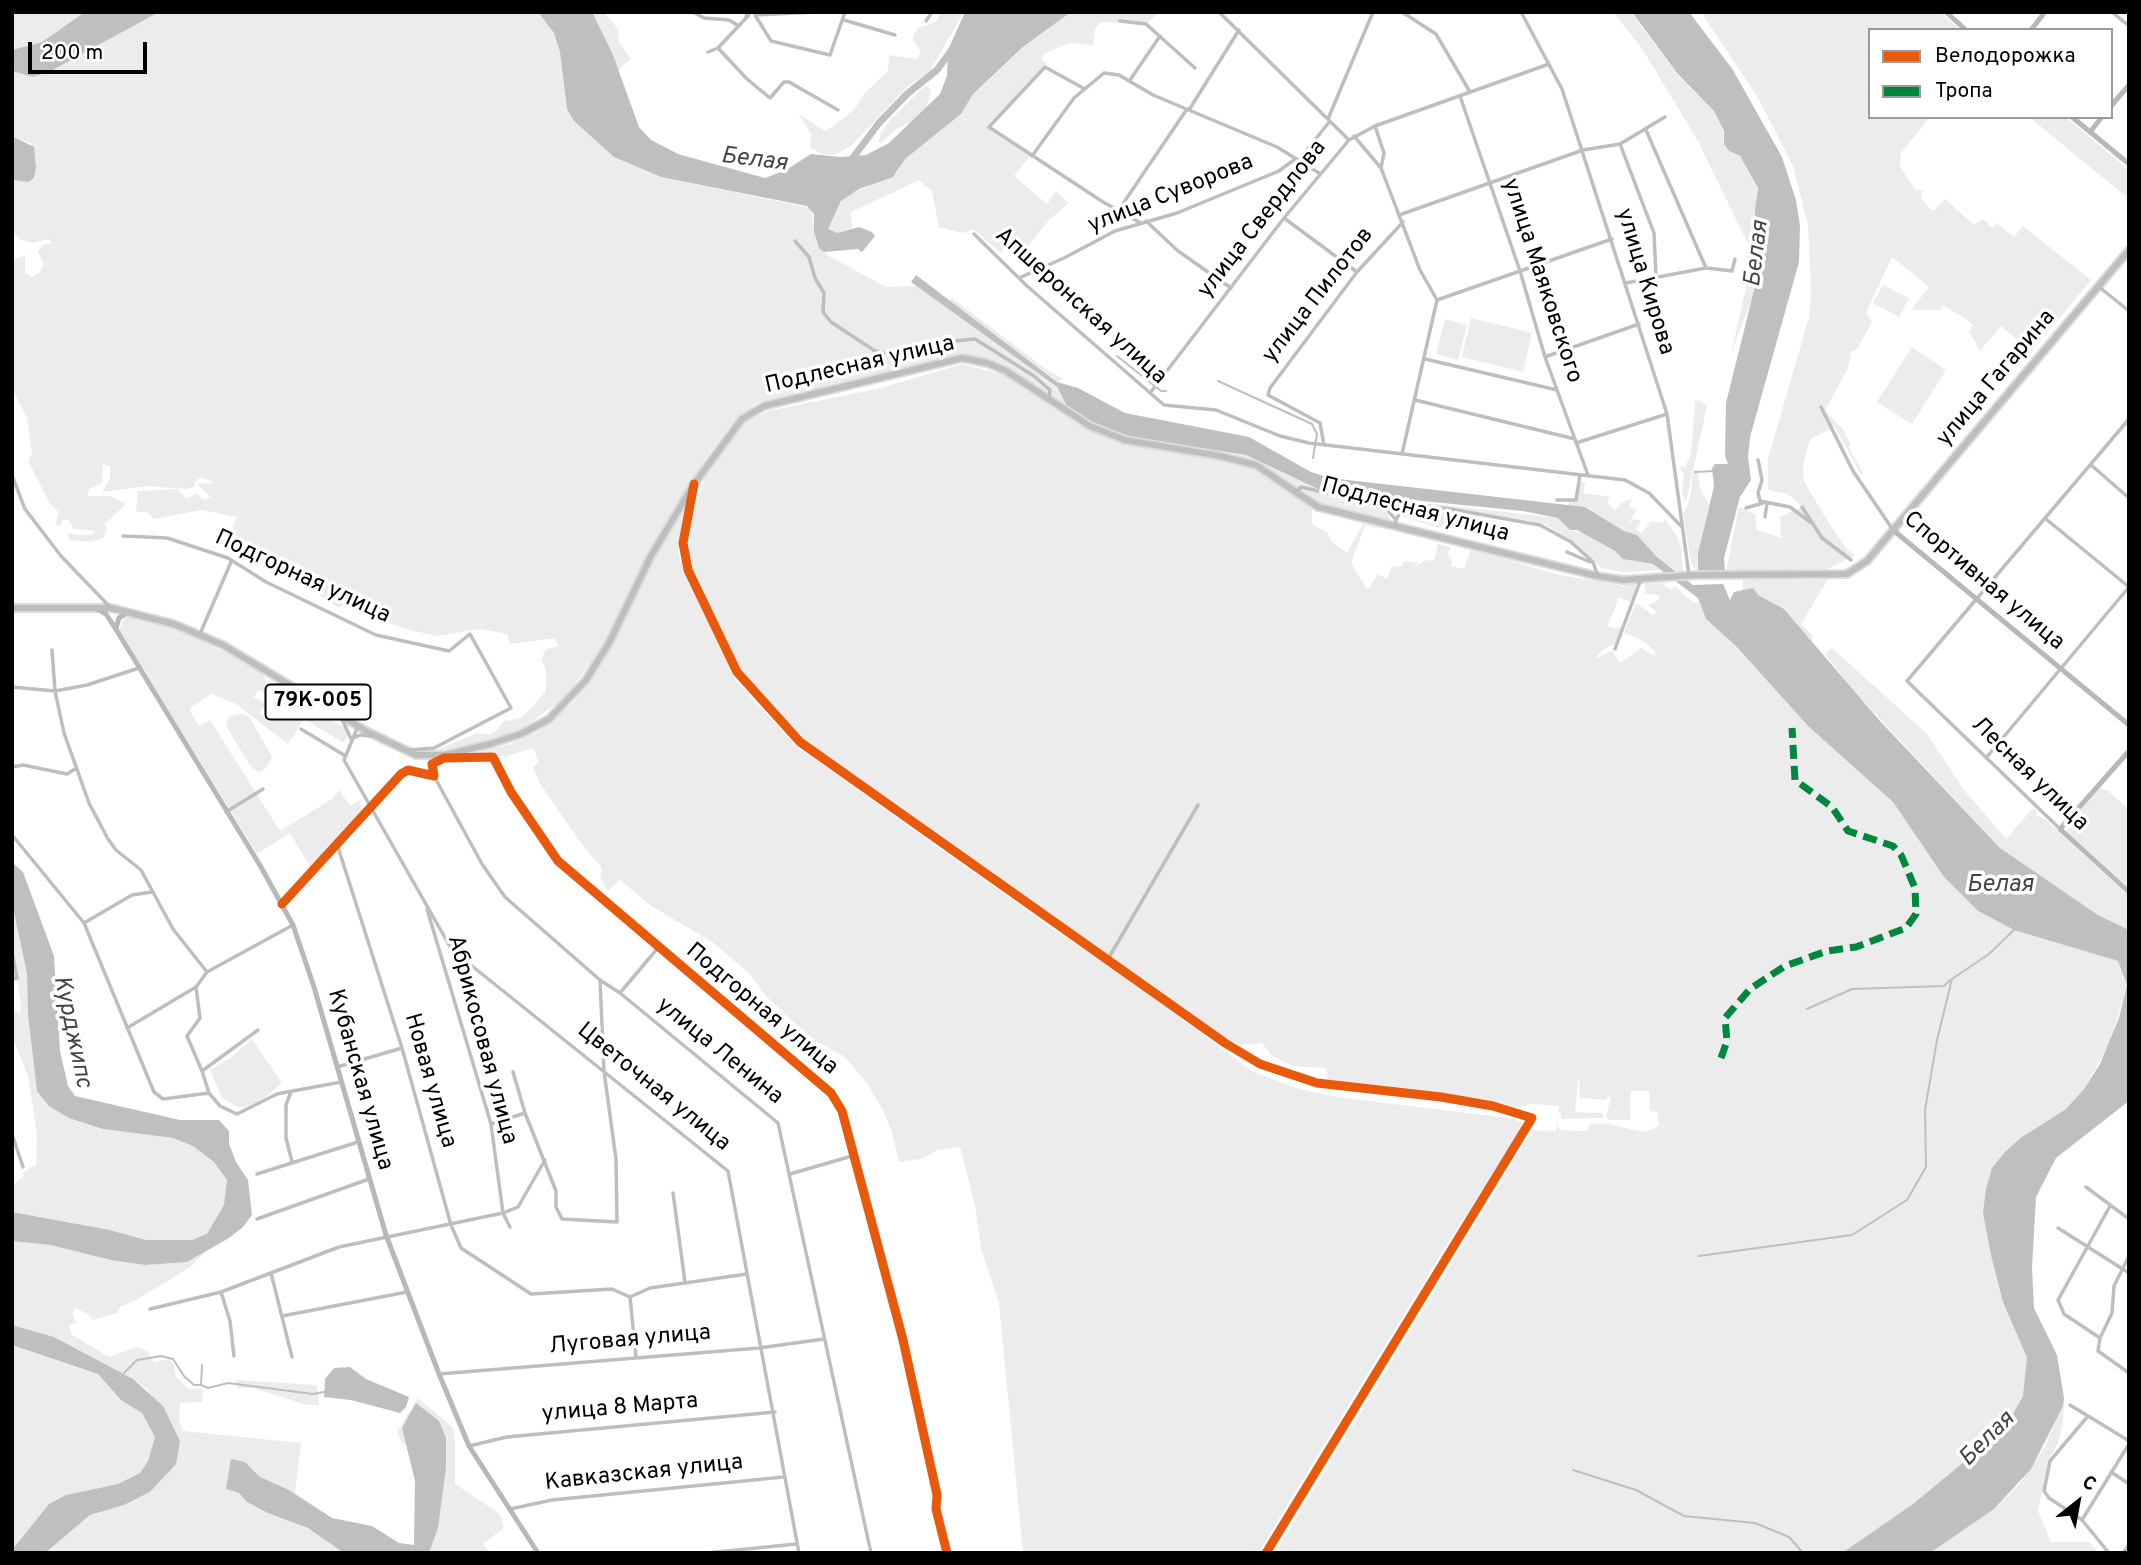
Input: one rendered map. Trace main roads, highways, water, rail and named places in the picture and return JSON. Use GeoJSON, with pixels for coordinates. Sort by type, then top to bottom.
{"type":"FeatureCollection","features":[{"type":"Feature","properties":{"kind":"main road"},"geometry":{"type":"LineString","coordinates":[[1946,12],[1964,28]]}},
{"type":"Feature","properties":{"kind":"main road"},"geometry":{"type":"LineString","coordinates":[[2033,28],[2045,12]]}},
{"type":"Feature","properties":{"kind":"main road"},"geometry":{"type":"LineString","coordinates":[[2113,104],[2129,85]]}},
{"type":"Feature","properties":{"kind":"main road"},"geometry":{"type":"LineString","coordinates":[[2074,119],[2129,164]]}},
{"type":"Feature","properties":{"kind":"main road"},"geometry":{"type":"LineString","coordinates":[[2090,132],[2100,119]]}},
{"type":"Feature","properties":{"kind":"main road","name":"улица Гагарина"},"geometry":{"type":"LineString","coordinates":[[1893,530],[2129,250]]}},
{"type":"Feature","properties":{"kind":"main road","name":"Подлесная улица"},"geometry":{"type":"LineString","coordinates":[[130,611],[200,634],[358,726],[425,757],[445,755],[521,734],[560,709],[599,662],[670,524],[694,484],[732,429],[752,411],[962,358],[987,363],[1022,380],[1079,419],[1104,432],[1147,445],[1244,461],[1268,472],[1318,507],[1396,523],[1597,576],[1641,579],[1697,575],[1847,574],[1867,561],[1893,530]]}},
{"type":"Feature","properties":{"kind":"main road","name":"Спортивная улица"},"geometry":{"type":"LineString","coordinates":[[1893,530],[2129,725]]}},
{"type":"Feature","properties":{"kind":"main road"},"geometry":{"type":"LineString","coordinates":[[93,607],[106,614],[117,631]]}},
{"type":"Feature","properties":{"kind":"main road","name":"79К-005"},"geometry":{"type":"LineString","coordinates":[[12,608],[93,607],[130,611]]}},
{"type":"Feature","properties":{"kind":"main road"},"geometry":{"type":"LineString","coordinates":[[111,608],[117,631]]}},
{"type":"Feature","properties":{"kind":"main road"},"geometry":{"type":"LineString","coordinates":[[117,631],[118,619],[130,611]]}},
{"type":"Feature","properties":{"kind":"main road","name":"Кубанская улица"},"geometry":{"type":"LineString","coordinates":[[117,631],[293,925],[386,1235],[407,1292],[469,1446],[538,1553]]}},
{"type":"Feature","properties":{"kind":"main road","name":"Лесная улица"},"geometry":{"type":"LineString","coordinates":[[2129,751],[2060,829],[2129,892]]}},
{"type":"Feature","properties":{"kind":"water"},"geometry":{"type":"Polygon","coordinates":[[[85,12],[159,12],[49,72],[33,77],[12,71],[12,50],[42,42],[85,12]]]}},
{"type":"Feature","properties":{"kind":"water","name":"Белая"},"geometry":{"type":"Polygon","coordinates":[[[538,12],[592,12],[613,55],[639,127],[651,140],[678,154],[765,178],[786,170],[811,154],[841,157],[866,155],[889,143],[940,94],[947,76],[948,50],[965,12],[1071,12],[1023,47],[973,94],[961,114],[905,159],[893,177],[859,189],[841,201],[828,229],[837,233],[859,227],[872,232],[875,236],[862,252],[858,249],[824,252],[819,248],[814,232],[814,214],[807,206],[661,177],[614,157],[574,121],[567,109],[560,52],[554,33],[538,12]]]}},
{"type":"Feature","properties":{"kind":"water","name":"Белая"},"geometry":{"type":"Polygon","coordinates":[[[1632,12],[1689,12],[1733,70],[1782,157],[1796,200],[1800,226],[1799,262],[1750,437],[1748,457],[1751,480],[1740,497],[1724,558],[1725,571],[1698,571],[1698,553],[1714,486],[1712,468],[1715,464],[1728,464],[1725,456],[1726,403],[1758,274],[1755,210],[1758,188],[1740,156],[1729,151],[1724,144],[1724,131],[1714,111],[1677,73],[1632,12]]]}},
{"type":"Feature","properties":{"kind":"water"},"geometry":{"type":"Polygon","coordinates":[[[12,136],[34,147],[36,168],[34,178],[28,182],[12,180],[12,136]]]}},
{"type":"Feature","properties":{"kind":"water","name":"Белая"},"geometry":{"type":"Polygon","coordinates":[[[916,275],[1057,382],[1078,388],[1125,413],[1249,437],[1311,472],[1330,478],[1585,507],[1624,531],[1637,535],[1656,556],[1693,585],[1723,584],[1730,600],[1734,592],[1753,588],[1758,595],[1784,609],[1879,720],[2000,848],[2098,915],[2129,930],[2129,1101],[2056,1158],[2036,1197],[2032,1268],[2034,1308],[2057,1355],[2063,1406],[2031,1469],[1994,1509],[1930,1553],[1842,1553],[1913,1504],[2005,1428],[2023,1396],[2027,1358],[2003,1302],[1991,1255],[1983,1213],[1986,1189],[1992,1168],[2005,1152],[2022,1137],[2066,1109],[2084,1089],[2100,1064],[2119,1018],[2127,985],[2118,961],[2014,930],[1978,911],[1944,877],[1893,802],[1808,726],[1736,646],[1706,619],[1698,598],[1653,564],[1623,559],[1615,551],[1577,530],[1570,530],[1558,518],[1523,511],[1322,491],[1246,455],[1124,436],[1079,416],[1067,406],[1057,387],[911,282],[916,275]]]}},
{"type":"Feature","properties":{"kind":"water","name":"Курджипс"},"geometry":{"type":"Polygon","coordinates":[[[12,862],[23,872],[54,956],[60,1051],[68,1086],[75,1096],[180,1120],[219,1120],[229,1131],[229,1144],[236,1162],[248,1180],[252,1215],[243,1227],[229,1238],[187,1262],[145,1265],[111,1260],[51,1245],[12,1241],[12,1212],[110,1230],[146,1240],[192,1240],[207,1234],[224,1205],[227,1180],[214,1162],[193,1146],[173,1138],[103,1129],[69,1118],[49,1106],[37,1091],[28,1015],[27,974],[12,903],[12,862]]]}},
{"type":"Feature","properties":{"kind":"water"},"geometry":{"type":"Polygon","coordinates":[[[12,1325],[54,1337],[133,1379],[163,1406],[180,1441],[176,1464],[150,1492],[124,1505],[90,1515],[45,1553],[12,1553],[12,1550],[49,1504],[66,1495],[118,1484],[140,1473],[148,1461],[155,1437],[142,1413],[121,1400],[98,1374],[12,1345],[12,1325]]]}},
{"type":"Feature","properties":{"kind":"water"},"geometry":{"type":"Polygon","coordinates":[[[350,1367],[366,1379],[409,1397],[406,1407],[400,1413],[351,1400],[324,1397],[325,1379],[334,1368],[350,1367]]]}},
{"type":"Feature","properties":{"kind":"water"},"geometry":{"type":"Polygon","coordinates":[[[416,1403],[439,1421],[446,1438],[446,1468],[438,1528],[429,1553],[344,1553],[308,1528],[268,1513],[247,1502],[239,1493],[226,1489],[231,1459],[245,1462],[260,1477],[289,1490],[332,1518],[372,1526],[399,1543],[414,1545],[415,1481],[402,1428],[416,1403]]]}},
{"type":"Feature","properties":{"kind":"waterway"},"geometry":{"type":"LineString","coordinates":[[849,163],[879,123],[907,94],[937,70],[953,48]]}},
{"type":"Feature","properties":{"kind":"waterway"},"geometry":{"type":"LineString","coordinates":[[1117,356],[1161,391],[1166,391]]}},
{"type":"Feature","properties":{"kind":"waterway"},"geometry":{"type":"LineString","coordinates":[[1218,381],[1312,424],[1317,434],[1313,458]]}},
{"type":"Feature","properties":{"kind":"waterway"},"geometry":{"type":"LineString","coordinates":[[1695,472],[1714,471]]}},
{"type":"Feature","properties":{"kind":"waterway"},"geometry":{"type":"LineString","coordinates":[[1699,1256],[1852,1235],[1907,1200],[1926,1167],[1925,1110],[1937,1040],[1952,979],[1989,954],[2016,928]]}},
{"type":"Feature","properties":{"kind":"waterway"},"geometry":{"type":"LineString","coordinates":[[1807,1009],[1852,989],[1944,986],[1950,980]]}},
{"type":"Feature","properties":{"kind":"waterway"},"geometry":{"type":"LineString","coordinates":[[124,1373],[137,1360],[161,1356],[173,1359],[184,1376],[194,1385],[200,1385]]}},
{"type":"Feature","properties":{"kind":"waterway"},"geometry":{"type":"LineString","coordinates":[[202,1365],[201,1385],[208,1388],[228,1383],[313,1394],[324,1392]]}},
{"type":"Feature","properties":{"kind":"waterway"},"geometry":{"type":"LineString","coordinates":[[1573,1470],[1636,1490],[1684,1516],[1755,1523],[1789,1537],[1803,1553]]}}]}
